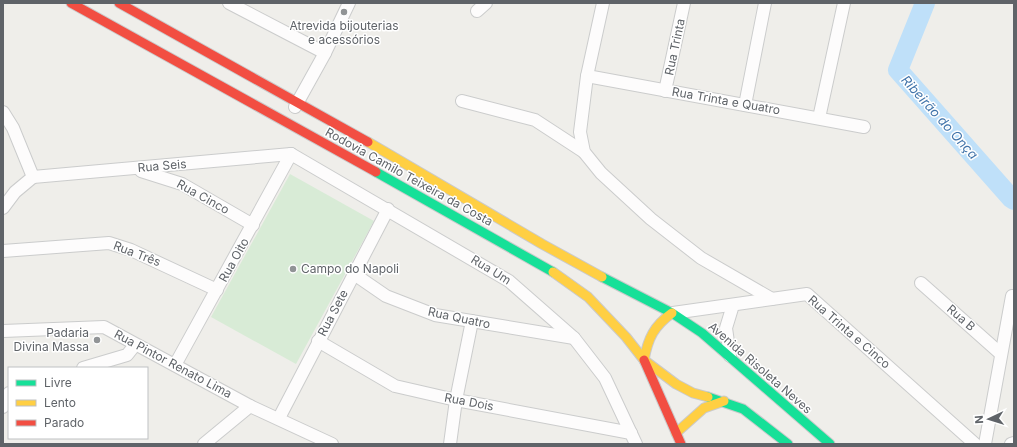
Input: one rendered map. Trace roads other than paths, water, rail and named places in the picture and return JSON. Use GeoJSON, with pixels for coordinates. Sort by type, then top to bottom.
{"type":"FeatureCollection","features":[{"type":"Feature","properties":{"kind":"main road","name":"Rodovia Camilo Teixeira da Costa"},"geometry":{"type":"LineString","coordinates":[[71,3],[288,122],[541,264],[588,297],[626,337],[644,360],[681,444]]}},
{"type":"Feature","properties":{"kind":"main road","name":"Rodovia Camilo Teixeira da Costa"},"geometry":{"type":"LineString","coordinates":[[119,3],[297,102],[542,244],[639,297],[672,313]]}},
{"type":"Feature","properties":{"kind":"main road","name":"Avenida Risoleta Neves"},"geometry":{"type":"LineString","coordinates":[[672,313],[702,333],[830,444]]}},
{"type":"Feature","properties":{"kind":"main road"},"geometry":{"type":"LineString","coordinates":[[672,313],[653,327],[648,339],[644,360],[676,384],[693,393],[724,401],[743,409],[788,444]]}},
{"type":"Feature","properties":{"kind":"main road"},"geometry":{"type":"LineString","coordinates":[[676,432],[704,408],[724,401]]}},
{"type":"Feature","properties":{"kind":"street"},"geometry":{"type":"LineString","coordinates":[[230,3],[325,53]]}},
{"type":"Feature","properties":{"kind":"street"},"geometry":{"type":"LineString","coordinates":[[288,122],[297,102],[325,53],[348,3]]}},
{"type":"Feature","properties":{"kind":"street"},"geometry":{"type":"LineString","coordinates":[[584,152],[580,132],[587,76],[603,3]]}},
{"type":"Feature","properties":{"kind":"street","name":"Rua Trinta"},"geometry":{"type":"LineString","coordinates":[[665,91],[684,3]]}},
{"type":"Feature","properties":{"kind":"street"},"geometry":{"type":"LineString","coordinates":[[745,106],[766,3]]}},
{"type":"Feature","properties":{"kind":"street"},"geometry":{"type":"LineString","coordinates":[[819,118],[844,3]]}},
{"type":"Feature","properties":{"kind":"street","name":"Rua Trinta e Quatro"},"geometry":{"type":"LineString","coordinates":[[587,76],[864,127]]}},
{"type":"Feature","properties":{"kind":"street"},"geometry":{"type":"LineString","coordinates":[[462,101],[535,120],[584,152],[601,173],[650,219],[701,258],[772,299]]}},
{"type":"Feature","properties":{"kind":"street"},"geometry":{"type":"LineString","coordinates":[[3,112],[13,128],[33,177],[15,192],[3,207]]}},
{"type":"Feature","properties":{"kind":"street","name":"Rua Seis"},"geometry":{"type":"LineString","coordinates":[[33,177],[291,154]]}},
{"type":"Feature","properties":{"kind":"street","name":"Rua Um"},"geometry":{"type":"LineString","coordinates":[[291,154],[388,209],[509,281],[574,338],[605,378],[636,444]]}},
{"type":"Feature","properties":{"kind":"street","name":"Rua Oito"},"geometry":{"type":"LineString","coordinates":[[176,366],[291,154]]}},
{"type":"Feature","properties":{"kind":"street","name":"Rua Cinco"},"geometry":{"type":"LineString","coordinates":[[129,169],[152,174],[182,184],[253,225]]}},
{"type":"Feature","properties":{"kind":"street","name":"Rua Sete"},"geometry":{"type":"LineString","coordinates":[[279,418],[388,209]]}},
{"type":"Feature","properties":{"kind":"street","name":"Rua Três"},"geometry":{"type":"LineString","coordinates":[[3,251],[109,243],[131,250],[217,290]]}},
{"type":"Feature","properties":{"kind":"street","name":"Rua Quatro"},"geometry":{"type":"LineString","coordinates":[[354,274],[386,296],[434,315],[574,338]]}},
{"type":"Feature","properties":{"kind":"street","name":"Rua B"},"geometry":{"type":"LineString","coordinates":[[921,283],[1001,354]]}},
{"type":"Feature","properties":{"kind":"street","name":"Rua Trinta e Cinco"},"geometry":{"type":"LineString","coordinates":[[672,313],[807,294],[975,444]]}},
{"type":"Feature","properties":{"kind":"street"},"geometry":{"type":"LineString","coordinates":[[985,444],[1012,296]]}},
{"type":"Feature","properties":{"kind":"street"},"geometry":{"type":"LineString","coordinates":[[730,357],[726,328],[733,305]]}},
{"type":"Feature","properties":{"kind":"street"},"geometry":{"type":"LineString","coordinates":[[450,444],[456,400],[472,321]]}},
{"type":"Feature","properties":{"kind":"street","name":"Rua Pintor Renato Lima"},"geometry":{"type":"LineString","coordinates":[[3,331],[104,327],[118,333],[135,345],[250,406],[279,418],[332,444]]}},
{"type":"Feature","properties":{"kind":"street","name":"Rua Dois"},"geometry":{"type":"LineString","coordinates":[[318,341],[396,386],[456,400],[631,433]]}},
{"type":"Feature","properties":{"kind":"street"},"geometry":{"type":"LineString","coordinates":[[86,367],[128,355],[135,345]]}},
{"type":"Feature","properties":{"kind":"street"},"geometry":{"type":"LineString","coordinates":[[3,407],[8,395]]}},
{"type":"Feature","properties":{"kind":"street"},"geometry":{"type":"LineString","coordinates":[[204,444],[250,406]]}},
{"type":"Feature","properties":{"kind":"waterway","name":"Ribeirão do Onça"},"geometry":{"type":"LineString","coordinates":[[925,3],[898,70],[1014,200]]}},
{"type":"Feature","properties":{"kind":"place","name":"Atrevida bijouterias e acessórios"},"geometry":{"type":"Point","coordinates":[344,12]}},
{"type":"Feature","properties":{"kind":"place","name":"Campo do Napoli"},"geometry":{"type":"Point","coordinates":[293,269]}},
{"type":"Feature","properties":{"kind":"place","name":"Padaria Divina Massa"},"geometry":{"type":"Point","coordinates":[97,340]}}]}
